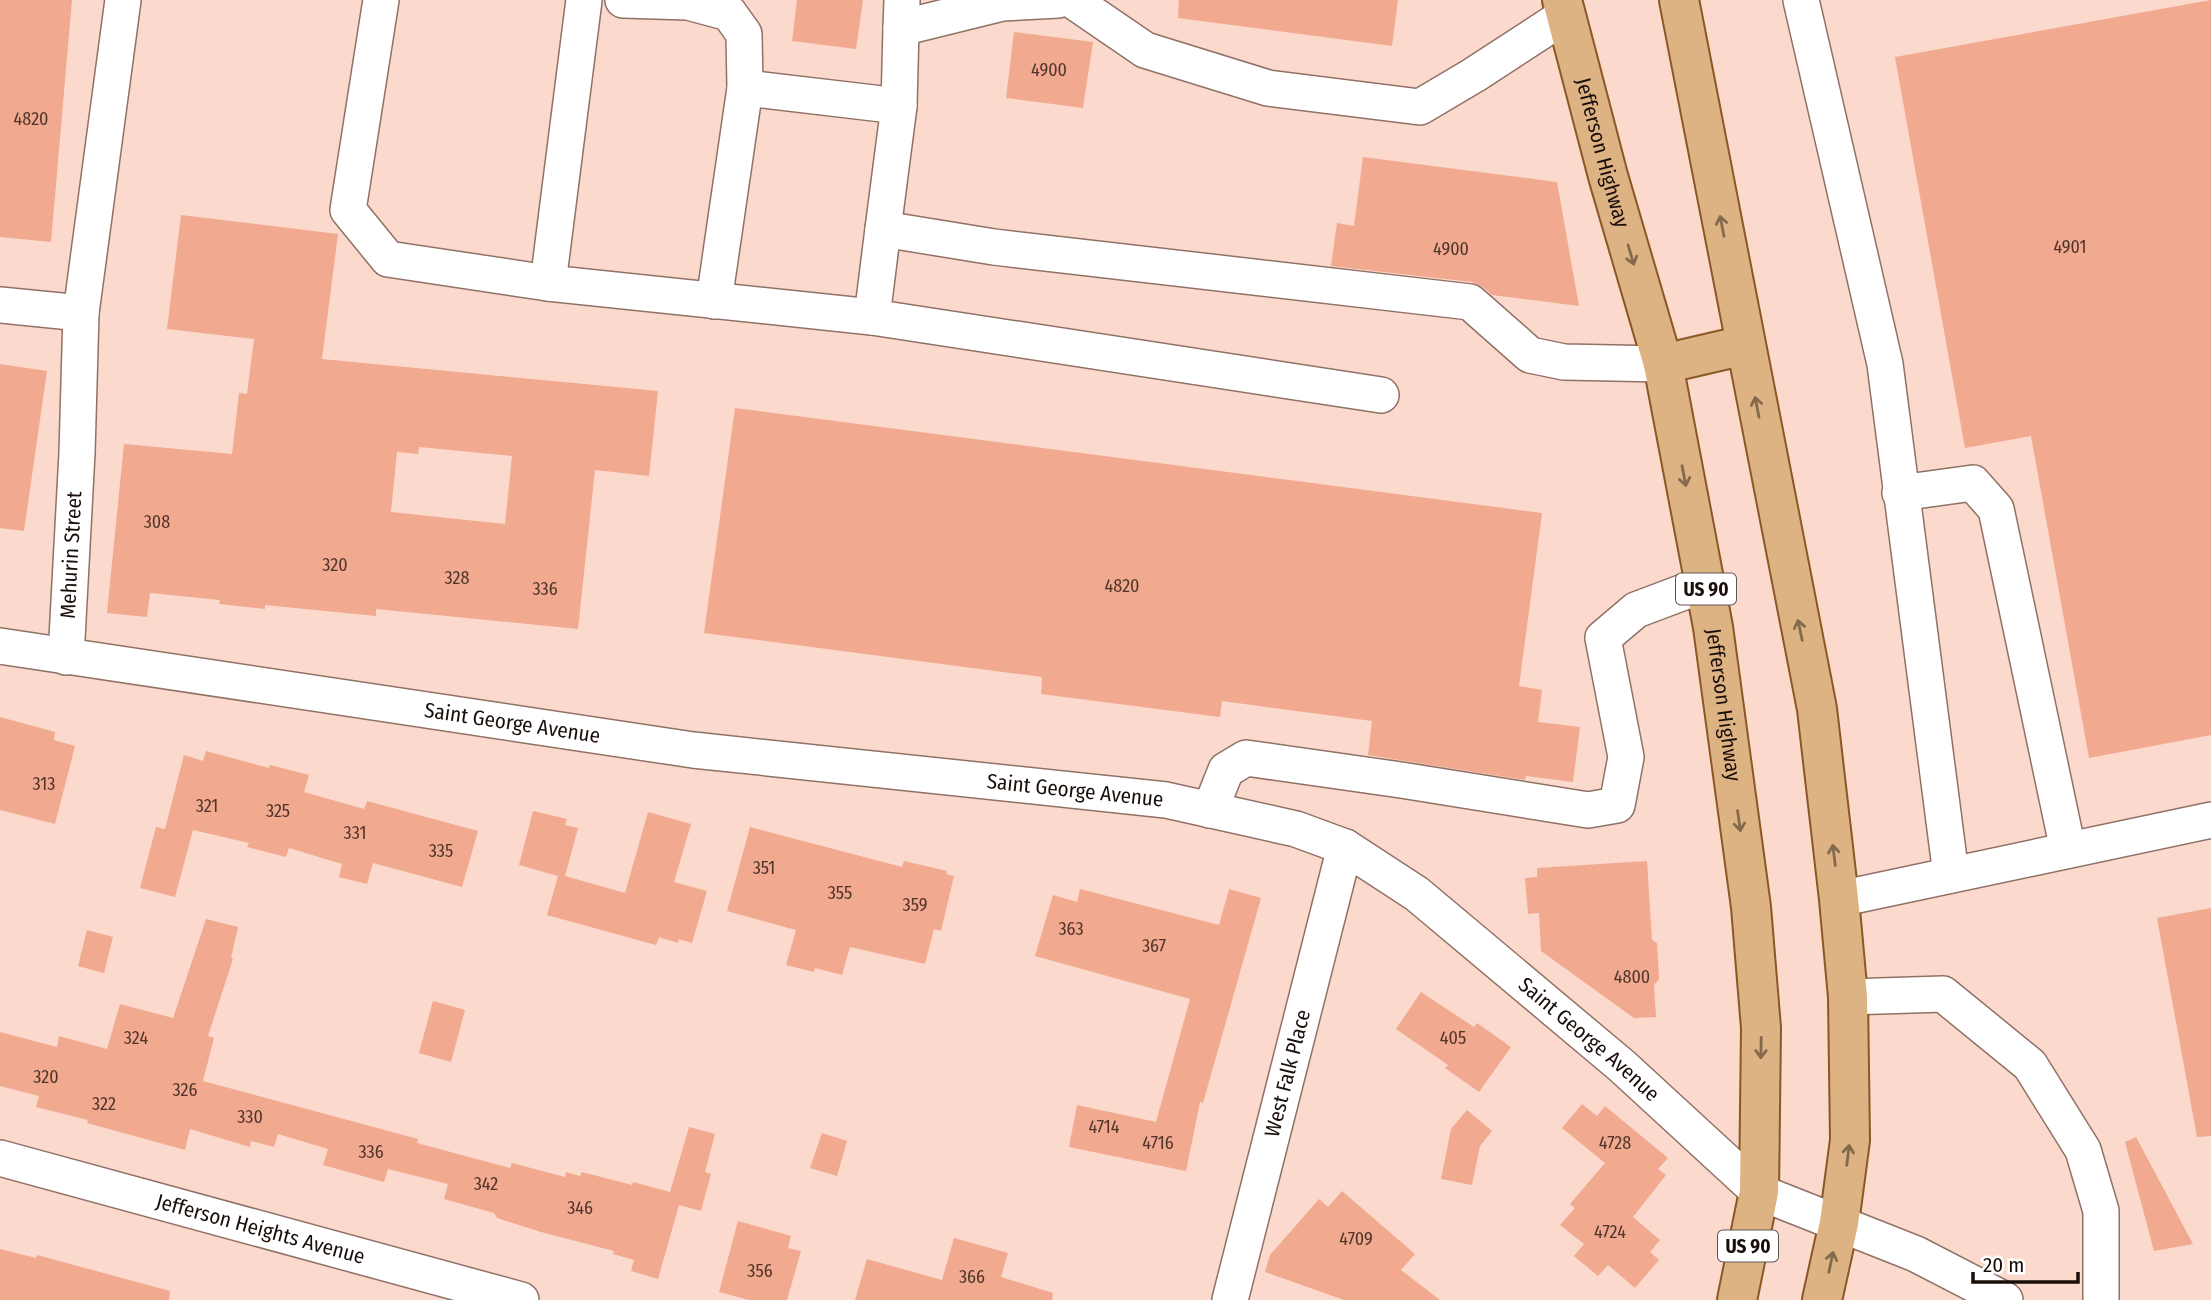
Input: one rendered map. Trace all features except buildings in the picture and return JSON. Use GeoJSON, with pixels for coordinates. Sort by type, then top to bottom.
{"type":"FeatureCollection","features":[{"type":"Feature","properties":{"kind":"main road"},"geometry":{"type":"LineString","coordinates":[[1679,0],[1817,709],[1839,899],[1848,997],[1850,1140],[1839,1223],[1822,1300]]}},
{"type":"Feature","properties":{"kind":"main road","name":"Jefferson Highway"},"geometry":{"type":"LineString","coordinates":[[1564,8],[1608,176],[1663,364],[1713,627],[1752,921],[1761,1028],[1759,1192],[1737,1300]]}},
{"type":"Feature","properties":{"kind":"main road"},"geometry":{"type":"LineString","coordinates":[[1663,364],[1745,345]]}},
{"type":"Feature","properties":{"kind":"street","name":"Mehurin Street"},"geometry":{"type":"LineString","coordinates":[[66,657],[77,453],[81,313],[123,0]]}},
{"type":"Feature","properties":{"kind":"street"},"geometry":{"type":"LineString","coordinates":[[381,0],[348,210],[387,259],[548,283],[872,317],[1381,395]]}},
{"type":"Feature","properties":{"kind":"street"},"geometry":{"type":"LineString","coordinates":[[548,283],[584,0]]}},
{"type":"Feature","properties":{"kind":"street"},"geometry":{"type":"LineString","coordinates":[[623,0],[688,1],[729,13],[744,34],[745,88],[714,301]]}},
{"type":"Feature","properties":{"kind":"street"},"geometry":{"type":"LineString","coordinates":[[872,317],[899,106],[902,14],[1058,0]]}},
{"type":"Feature","properties":{"kind":"street"},"geometry":{"type":"LineString","coordinates":[[1072,0],[1145,50],[1268,88],[1420,107],[1474,75],[1564,8]]}},
{"type":"Feature","properties":{"kind":"street"},"geometry":{"type":"LineString","coordinates":[[1801,0],[1885,364],[1951,875]]}},
{"type":"Feature","properties":{"kind":"street"},"geometry":{"type":"LineString","coordinates":[[745,88],[899,106]]}},
{"type":"Feature","properties":{"kind":"street"},"geometry":{"type":"LineString","coordinates":[[883,229],[994,247],[1470,302],[1530,355],[1564,362],[1663,364]]}},
{"type":"Feature","properties":{"kind":"street"},"geometry":{"type":"LineString","coordinates":[[0,305],[81,313]]}},
{"type":"Feature","properties":{"kind":"street"},"geometry":{"type":"LineString","coordinates":[[1900,493],[1973,483],[1996,509],[2068,850]]}},
{"type":"Feature","properties":{"kind":"street"},"geometry":{"type":"LineString","coordinates":[[1210,810],[1226,770],[1245,758],[1588,810],[1617,805],[1626,757],[1603,638],[1636,610],[1705,584]]}},
{"type":"Feature","properties":{"kind":"street","name":"Saint George Avenue"},"geometry":{"type":"LineString","coordinates":[[0,646],[693,750],[1166,800],[1296,829],[1345,846],[1417,894],[1622,1066],[1759,1192],[1916,1254],[2005,1300]]}},
{"type":"Feature","properties":{"kind":"street"},"geometry":{"type":"LineString","coordinates":[[1839,899],[2211,820]]}},
{"type":"Feature","properties":{"kind":"street","name":"West Falk Place"},"geometry":{"type":"LineString","coordinates":[[1230,1300],[1345,846]]}},
{"type":"Feature","properties":{"kind":"street"},"geometry":{"type":"LineString","coordinates":[[1848,997],[1943,994],[2030,1065],[2083,1150],[2101,1211],[2101,1300]]}},
{"type":"Feature","properties":{"kind":"street","name":"Jefferson Heights Avenue"},"geometry":{"type":"LineString","coordinates":[[0,1158],[522,1300]]}}]}
